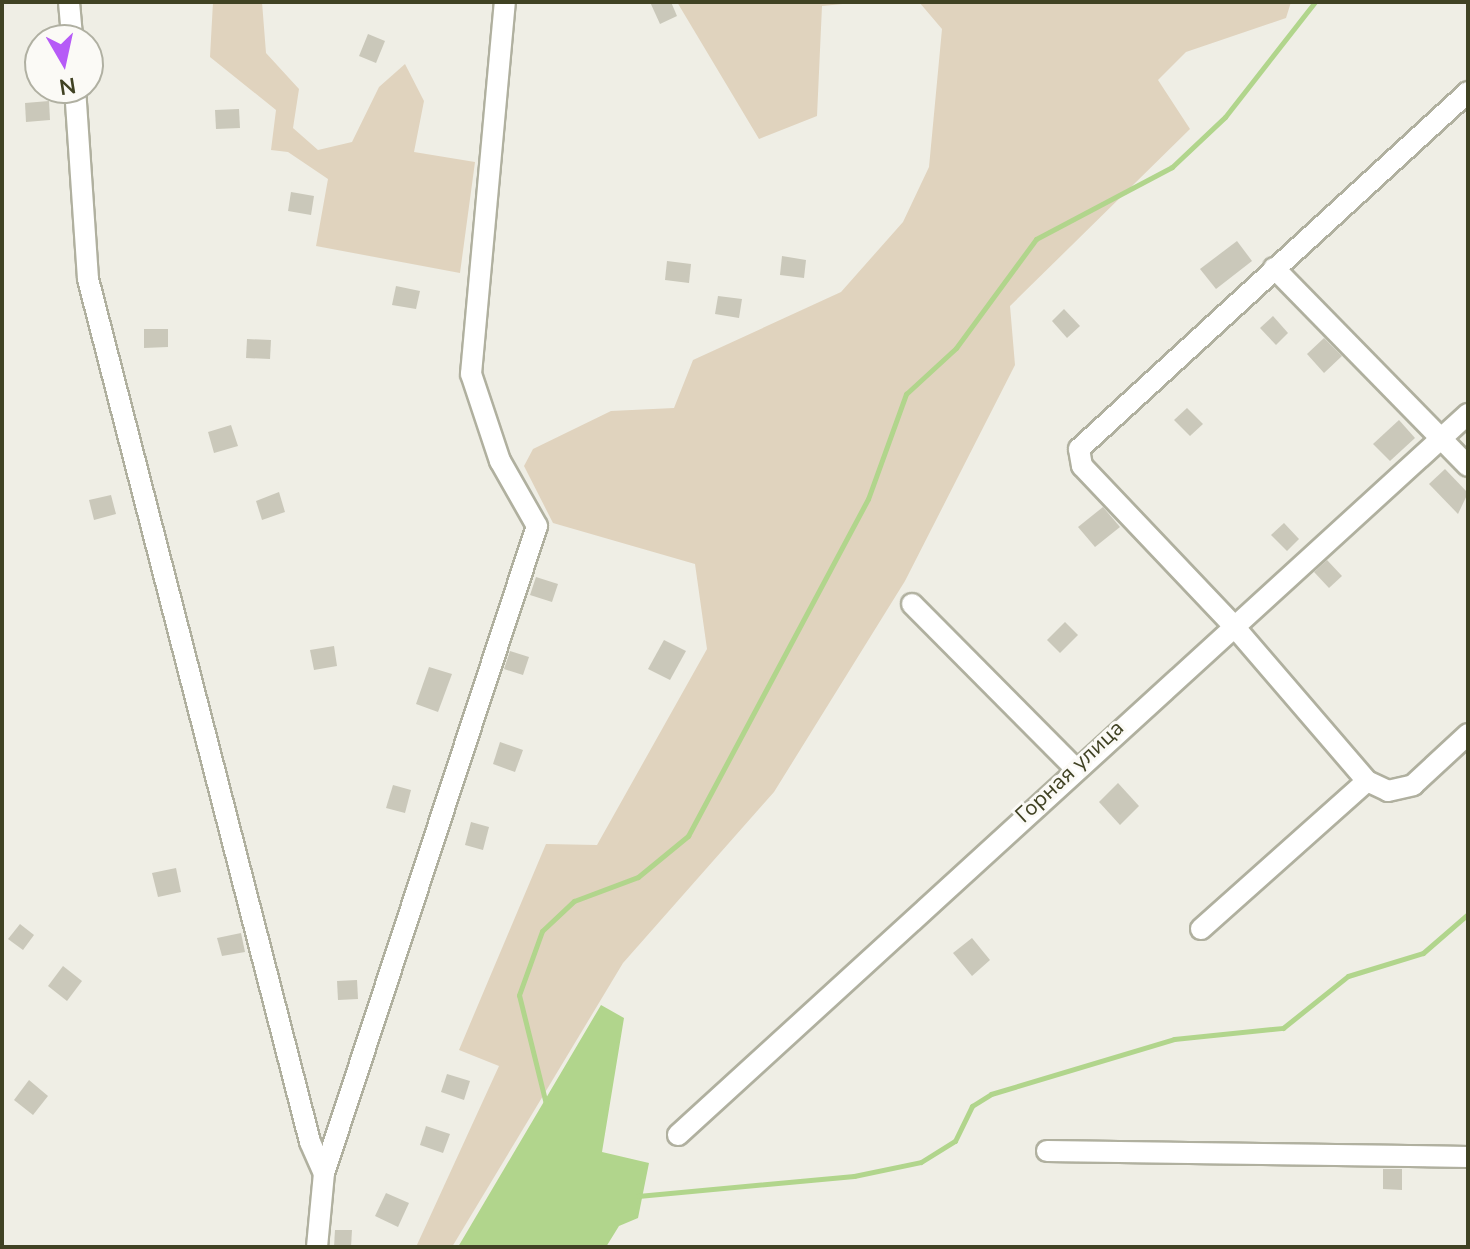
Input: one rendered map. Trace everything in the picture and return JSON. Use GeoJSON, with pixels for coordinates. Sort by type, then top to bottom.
{"type":"FeatureCollection","features":[{"type":"Feature","properties":{"kind":"street"},"geometry":{"type":"LineString","coordinates":[[69,2],[71,24]]}},
{"type":"Feature","properties":{"kind":"street"},"geometry":{"type":"LineString","coordinates":[[317,1247],[324,1173],[537,526],[500,461],[471,374],[505,2]]}},
{"type":"Feature","properties":{"kind":"street"},"geometry":{"type":"LineString","coordinates":[[1468,92],[1079,449],[1082,466],[1232,624],[1367,781],[1388,791],[1413,785],[1468,734]]}},
{"type":"Feature","properties":{"kind":"street"},"geometry":{"type":"LineString","coordinates":[[76,104],[88,279],[310,1142],[324,1173]]}},
{"type":"Feature","properties":{"kind":"street"},"geometry":{"type":"LineString","coordinates":[[1274,268],[1468,466]]}},
{"type":"Feature","properties":{"kind":"street","name":"Горная улица"},"geometry":{"type":"LineString","coordinates":[[678,1135],[1232,624],[1468,414]]}},
{"type":"Feature","properties":{"kind":"street"},"geometry":{"type":"LineString","coordinates":[[912,604],[1075,768]]}},
{"type":"Feature","properties":{"kind":"street"},"geometry":{"type":"LineString","coordinates":[[1201,929],[1367,781]]}},
{"type":"Feature","properties":{"kind":"street"},"geometry":{"type":"LineString","coordinates":[[1047,1151],[1468,1157]]}},
{"type":"Feature","properties":{"kind":"shaded area"},"geometry":{"type":"Polygon","coordinates":[[[213,2],[262,2],[266,53],[299,89],[293,128],[318,150],[352,142],[379,87],[405,64],[424,101],[414,152],[475,162],[460,273],[316,246],[328,179],[288,152],[271,150],[276,110],[210,57],[213,2]]]}},
{"type":"Feature","properties":{"kind":"shaded area"},"geometry":{"type":"Polygon","coordinates":[[[677,2],[863,2],[822,6],[817,116],[759,139],[677,2]]]}},
{"type":"Feature","properties":{"kind":"shaded area"},"geometry":{"type":"Polygon","coordinates":[[[919,2],[1291,2],[1286,18],[1186,52],[1158,80],[1190,129],[1010,306],[1015,365],[905,581],[774,792],[623,963],[452,1247],[416,1247],[499,1066],[459,1050],[546,844],[597,845],[707,649],[695,564],[553,523],[524,466],[533,449],[611,411],[674,408],[693,360],[841,292],[903,222],[929,167],[942,29],[919,2]]]}},
{"type":"Feature","properties":{"kind":"shaded area"},"geometry":{"type":"Polygon","coordinates":[[[601,1005],[624,1018],[602,1152],[649,1163],[638,1218],[619,1226],[606,1247],[458,1247],[601,1005]]]}},
{"type":"Feature","properties":{"kind":"building"},"geometry":{"type":"Polygon","coordinates":[[[650,2],[671,2],[677,16],[660,24],[650,2]]]}},
{"type":"Feature","properties":{"kind":"building"},"geometry":{"type":"Polygon","coordinates":[[[368,34],[385,41],[376,63],[359,56],[368,34]]]}},
{"type":"Feature","properties":{"kind":"building"},"geometry":{"type":"Polygon","coordinates":[[[25,104],[49,104],[50,120],[26,122],[25,104]]]}},
{"type":"Feature","properties":{"kind":"building"},"geometry":{"type":"Polygon","coordinates":[[[239,109],[240,128],[216,129],[215,110],[239,109]]]}},
{"type":"Feature","properties":{"kind":"building"},"geometry":{"type":"Polygon","coordinates":[[[291,192],[314,196],[311,215],[288,211],[291,192]]]}},
{"type":"Feature","properties":{"kind":"building"},"geometry":{"type":"Polygon","coordinates":[[[1237,241],[1252,261],[1216,289],[1200,269],[1237,241]]]}},
{"type":"Feature","properties":{"kind":"building"},"geometry":{"type":"Polygon","coordinates":[[[782,256],[806,260],[804,278],[780,275],[782,256]]]}},
{"type":"Feature","properties":{"kind":"building"},"geometry":{"type":"Polygon","coordinates":[[[667,261],[691,264],[689,283],[665,280],[667,261]]]}},
{"type":"Feature","properties":{"kind":"building"},"geometry":{"type":"Polygon","coordinates":[[[396,286],[420,291],[416,309],[392,305],[396,286]]]}},
{"type":"Feature","properties":{"kind":"building"},"geometry":{"type":"Polygon","coordinates":[[[718,296],[742,299],[739,318],[715,314],[718,296]]]}},
{"type":"Feature","properties":{"kind":"building"},"geometry":{"type":"Polygon","coordinates":[[[1064,309],[1080,326],[1067,338],[1052,321],[1064,309]]]}},
{"type":"Feature","properties":{"kind":"building"},"geometry":{"type":"Polygon","coordinates":[[[1273,316],[1288,333],[1276,345],[1260,328],[1273,316]]]}},
{"type":"Feature","properties":{"kind":"building"},"geometry":{"type":"Polygon","coordinates":[[[144,329],[168,329],[168,347],[144,348],[144,329]]]}},
{"type":"Feature","properties":{"kind":"building"},"geometry":{"type":"Polygon","coordinates":[[[1324,338],[1342,356],[1324,373],[1307,354],[1324,338]]]}},
{"type":"Feature","properties":{"kind":"building"},"geometry":{"type":"Polygon","coordinates":[[[247,339],[271,340],[270,359],[246,358],[247,339]]]}},
{"type":"Feature","properties":{"kind":"building"},"geometry":{"type":"Polygon","coordinates":[[[1187,408],[1203,424],[1190,436],[1174,420],[1187,408]]]}},
{"type":"Feature","properties":{"kind":"building"},"geometry":{"type":"Polygon","coordinates":[[[1399,420],[1415,438],[1390,461],[1373,444],[1399,420]]]}},
{"type":"Feature","properties":{"kind":"building"},"geometry":{"type":"Polygon","coordinates":[[[231,425],[238,446],[214,453],[208,432],[231,425]]]}},
{"type":"Feature","properties":{"kind":"building"},"geometry":{"type":"Polygon","coordinates":[[[1445,469],[1468,493],[1458,514],[1429,484],[1445,469]]]}},
{"type":"Feature","properties":{"kind":"building"},"geometry":{"type":"Polygon","coordinates":[[[279,492],[285,512],[262,520],[256,501],[279,492]]]}},
{"type":"Feature","properties":{"kind":"building"},"geometry":{"type":"Polygon","coordinates":[[[111,495],[116,514],[94,520],[89,500],[111,495]]]}},
{"type":"Feature","properties":{"kind":"building"},"geometry":{"type":"Polygon","coordinates":[[[1103,507],[1120,527],[1095,547],[1078,527],[1103,507]]]}},
{"type":"Feature","properties":{"kind":"building"},"geometry":{"type":"Polygon","coordinates":[[[1284,523],[1299,539],[1287,551],[1271,535],[1284,523]]]}},
{"type":"Feature","properties":{"kind":"building"},"geometry":{"type":"Polygon","coordinates":[[[1327,560],[1342,576],[1329,588],[1314,572],[1327,560]]]}},
{"type":"Feature","properties":{"kind":"building"},"geometry":{"type":"Polygon","coordinates":[[[536,577],[558,584],[552,602],[530,595],[536,577]]]}},
{"type":"Feature","properties":{"kind":"building"},"geometry":{"type":"Polygon","coordinates":[[[1065,622],[1078,635],[1060,653],[1047,640],[1065,622]]]}},
{"type":"Feature","properties":{"kind":"building"},"geometry":{"type":"Polygon","coordinates":[[[664,640],[686,651],[670,680],[648,669],[664,640]]]}},
{"type":"Feature","properties":{"kind":"building"},"geometry":{"type":"Polygon","coordinates":[[[334,646],[337,666],[314,670],[310,650],[334,646]]]}},
{"type":"Feature","properties":{"kind":"building"},"geometry":{"type":"Polygon","coordinates":[[[510,651],[529,657],[523,675],[504,669],[510,651]]]}},
{"type":"Feature","properties":{"kind":"building"},"geometry":{"type":"Polygon","coordinates":[[[429,667],[452,674],[438,712],[416,704],[429,667]]]}},
{"type":"Feature","properties":{"kind":"building"},"geometry":{"type":"Polygon","coordinates":[[[500,742],[523,750],[515,772],[493,764],[500,742]]]}},
{"type":"Feature","properties":{"kind":"building"},"geometry":{"type":"Polygon","coordinates":[[[1118,783],[1139,806],[1120,825],[1099,802],[1118,783]]]}},
{"type":"Feature","properties":{"kind":"building"},"geometry":{"type":"Polygon","coordinates":[[[393,785],[411,790],[405,813],[386,808],[393,785]]]}},
{"type":"Feature","properties":{"kind":"building"},"geometry":{"type":"Polygon","coordinates":[[[471,822],[489,827],[483,850],[465,845],[471,822]]]}},
{"type":"Feature","properties":{"kind":"building"},"geometry":{"type":"Polygon","coordinates":[[[176,868],[181,892],[158,897],[152,873],[176,868]]]}},
{"type":"Feature","properties":{"kind":"building"},"geometry":{"type":"Polygon","coordinates":[[[20,924],[34,935],[23,950],[8,939],[20,924]]]}},
{"type":"Feature","properties":{"kind":"building"},"geometry":{"type":"Polygon","coordinates":[[[241,933],[245,952],[222,956],[217,938],[241,933]]]}},
{"type":"Feature","properties":{"kind":"building"},"geometry":{"type":"Polygon","coordinates":[[[972,938],[990,960],[972,976],[953,953],[972,938]]]}},
{"type":"Feature","properties":{"kind":"building"},"geometry":{"type":"Polygon","coordinates":[[[63,966],[82,981],[67,1001],[48,986],[63,966]]]}},
{"type":"Feature","properties":{"kind":"building"},"geometry":{"type":"Polygon","coordinates":[[[357,980],[358,999],[338,1000],[337,981],[357,980]]]}},
{"type":"Feature","properties":{"kind":"building"},"geometry":{"type":"Polygon","coordinates":[[[447,1074],[470,1081],[464,1100],[441,1092],[447,1074]]]}},
{"type":"Feature","properties":{"kind":"building"},"geometry":{"type":"Polygon","coordinates":[[[29,1080],[48,1096],[33,1115],[14,1100],[29,1080]]]}},
{"type":"Feature","properties":{"kind":"building"},"geometry":{"type":"Polygon","coordinates":[[[426,1126],[450,1134],[443,1153],[420,1145],[426,1126]]]}},
{"type":"Feature","properties":{"kind":"building"},"geometry":{"type":"Polygon","coordinates":[[[1383,1169],[1402,1169],[1402,1190],[1383,1189],[1383,1169]]]}},
{"type":"Feature","properties":{"kind":"building"},"geometry":{"type":"Polygon","coordinates":[[[386,1193],[409,1203],[398,1227],[375,1216],[386,1193]]]}},
{"type":"Feature","properties":{"kind":"building"},"geometry":{"type":"Polygon","coordinates":[[[335,1230],[352,1230],[351,1247],[334,1247],[335,1230]]]}},
{"type":"Feature","properties":{"kind":"waterway"},"geometry":{"type":"LineString","coordinates":[[546,1104],[519,995],[542,931],[574,901],[638,877],[688,836],[868,499],[906,394],[956,348],[1036,239],[1172,167],[1225,117],[1315,2]]}},
{"type":"Feature","properties":{"kind":"waterway"},"geometry":{"type":"LineString","coordinates":[[638,1196],[854,1176],[921,1162],[955,1141],[972,1106],[991,1094],[1174,1039],[1283,1028],[1348,976],[1423,953],[1468,914]]}}]}
